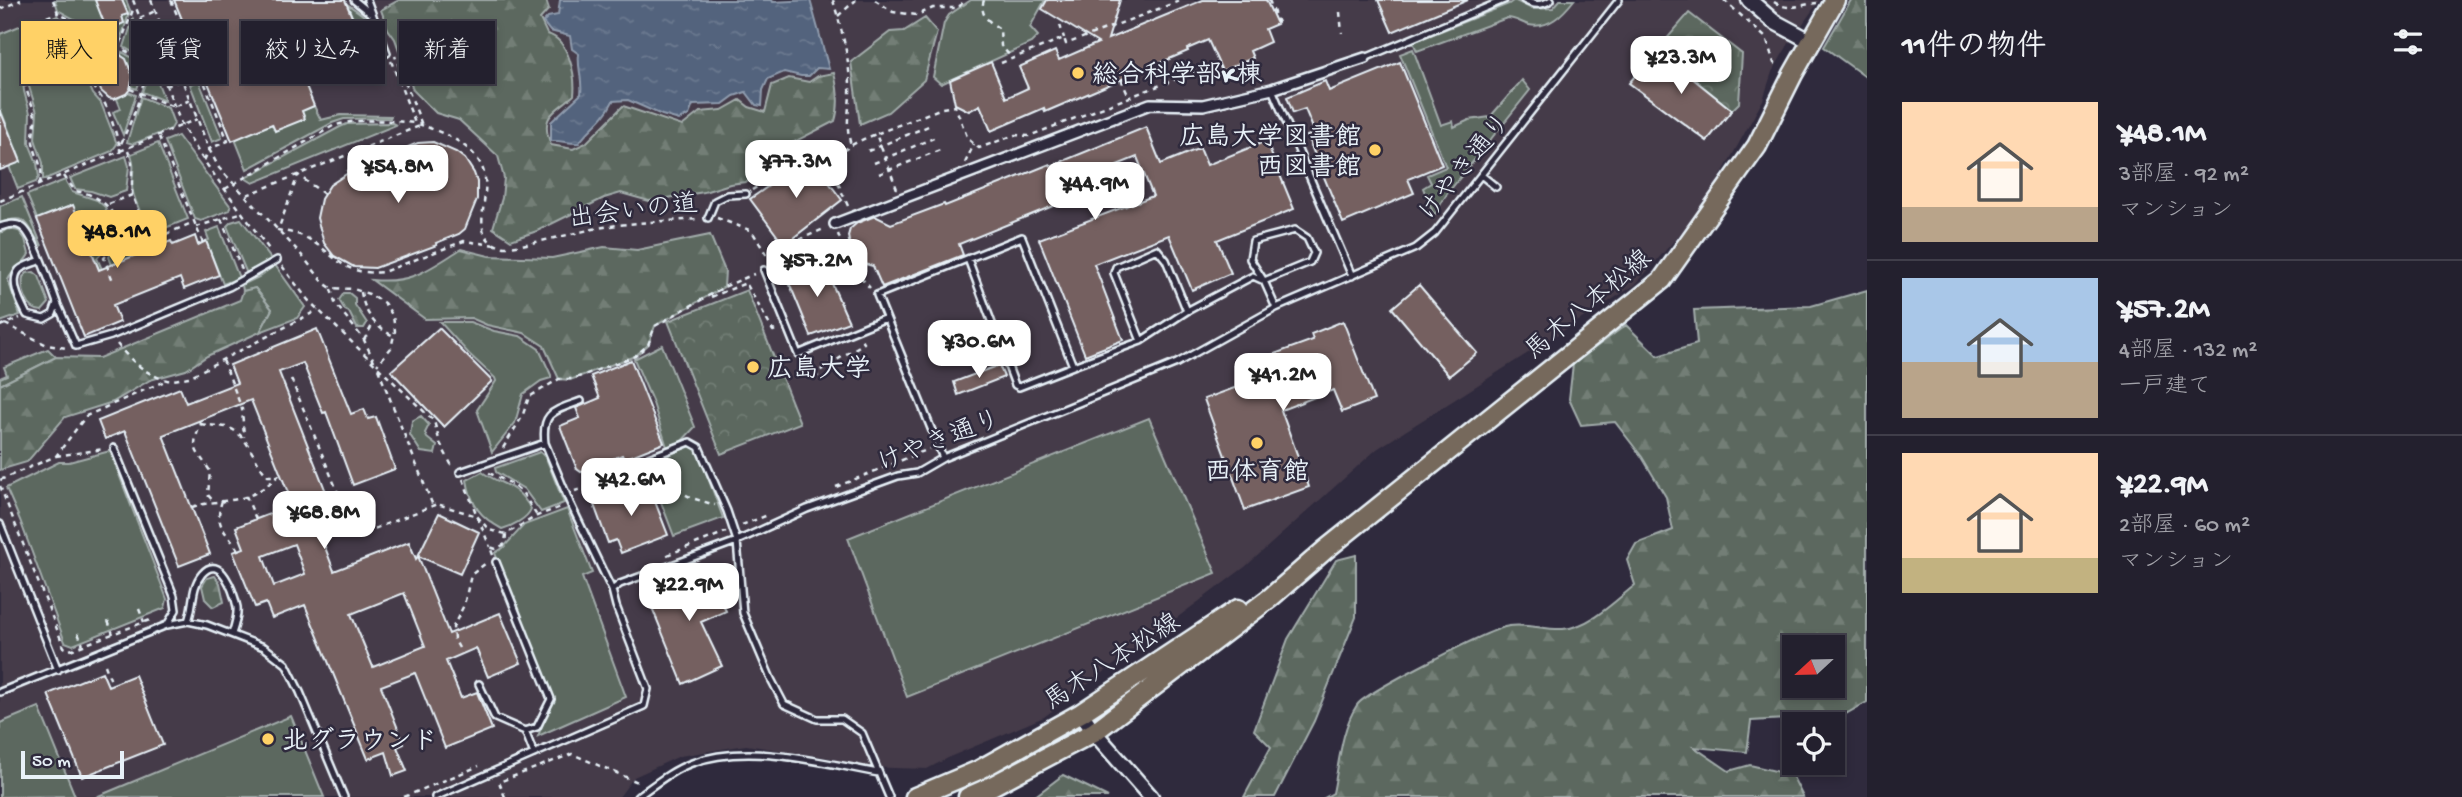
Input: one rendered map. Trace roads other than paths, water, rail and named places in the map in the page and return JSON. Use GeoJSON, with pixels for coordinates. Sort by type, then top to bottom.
{"type":"FeatureCollection","features":[{"type":"Feature","properties":{"kind":"main road","name":"馬木八本松線"},"geometry":{"type":"LineString","coordinates":[[968,797],[1094,732],[1270,598],[1325,550],[1662,280],[1757,146],[1832,5]]}},
{"type":"Feature","properties":{"kind":"main road","name":"馬木八本松線"},"geometry":{"type":"LineString","coordinates":[[915,797],[979,770],[1081,713],[1325,550]]}},
{"type":"Feature","properties":{"kind":"street"},"geometry":{"type":"LineString","coordinates":[[1749,0],[1773,21],[1812,42]]}},
{"type":"Feature","properties":{"kind":"street"},"geometry":{"type":"LineString","coordinates":[[835,224],[1150,104],[1203,104],[1272,89],[1365,58]]}},
{"type":"Feature","properties":{"kind":"street"},"geometry":{"type":"LineString","coordinates":[[1081,713],[1094,732],[1151,797]]}},
{"type":"Feature","properties":{"kind":"lane"},"geometry":{"type":"LineString","coordinates":[[354,0],[372,15]]}},
{"type":"Feature","properties":{"kind":"lane"},"geometry":{"type":"LineString","coordinates":[[367,0],[391,53]]}},
{"type":"Feature","properties":{"kind":"lane"},"geometry":{"type":"LineString","coordinates":[[1365,58],[1504,0]]}},
{"type":"Feature","properties":{"kind":"lane"},"geometry":{"type":"LineString","coordinates":[[1524,0],[1530,4],[1541,5],[1550,1]]}},
{"type":"Feature","properties":{"kind":"lane","name":"けやき通り"},"geometry":{"type":"LineString","coordinates":[[612,590],[620,584],[737,541],[807,509],[898,476],[917,472],[943,458],[1177,363],[1276,308],[1416,248],[1436,233],[1619,0]]}},
{"type":"Feature","properties":{"kind":"lane"},"geometry":{"type":"LineString","coordinates":[[1272,89],[1352,276]]}},
{"type":"Feature","properties":{"kind":"lane"},"geometry":{"type":"LineString","coordinates":[[1481,176],[1496,187]]}},
{"type":"Feature","properties":{"kind":"lane"},"geometry":{"type":"LineString","coordinates":[[708,218],[715,201],[727,195],[746,194]]}},
{"type":"Feature","properties":{"kind":"lane"},"geometry":{"type":"LineString","coordinates":[[0,227],[16,224],[29,233],[76,346],[111,336],[246,279],[277,260]]}},
{"type":"Feature","properties":{"kind":"lane"},"geometry":{"type":"LineString","coordinates":[[968,259],[1015,385],[1019,387],[1141,341],[1188,311],[1253,276],[1264,281],[1310,262],[1314,253],[1307,238],[1296,230],[1254,241],[1250,259],[1264,281],[1276,308]]}},
{"type":"Feature","properties":{"kind":"lane"},"geometry":{"type":"LineString","coordinates":[[943,458],[877,295],[1022,237],[1073,366]]}},
{"type":"Feature","properties":{"kind":"lane"},"geometry":{"type":"LineString","coordinates":[[1141,341],[1114,273],[1116,268],[1157,249],[1161,252],[1188,311]]}},
{"type":"Feature","properties":{"kind":"lane"},"geometry":{"type":"LineString","coordinates":[[41,260],[22,268],[16,277],[18,293],[27,315],[39,319],[53,314],[57,303]]}},
{"type":"Feature","properties":{"kind":"lane"},"geometry":{"type":"LineString","coordinates":[[764,270],[798,354],[886,318]]}},
{"type":"Feature","properties":{"kind":"lane"},"geometry":{"type":"LineString","coordinates":[[437,797],[644,706],[648,689],[612,590],[570,503],[545,443],[543,428],[552,412],[581,401]]}},
{"type":"Feature","properties":{"kind":"lane"},"geometry":{"type":"LineString","coordinates":[[624,468],[690,442],[699,447],[737,541],[743,613],[784,704],[817,719],[842,719],[862,733],[889,797]]}},
{"type":"Feature","properties":{"kind":"lane"},"geometry":{"type":"LineString","coordinates":[[460,472],[545,443]]}},
{"type":"Feature","properties":{"kind":"lane"},"geometry":{"type":"LineString","coordinates":[[114,448],[174,596],[176,610],[167,625]]}},
{"type":"Feature","properties":{"kind":"lane"},"geometry":{"type":"LineString","coordinates":[[0,524],[58,670]]}},
{"type":"Feature","properties":{"kind":"lane"},"geometry":{"type":"LineString","coordinates":[[479,684],[495,718],[525,731],[537,727],[551,699],[496,562]]}},
{"type":"Feature","properties":{"kind":"lane"},"geometry":{"type":"LineString","coordinates":[[187,621],[193,610],[196,584],[207,570],[215,568],[225,575],[237,606],[232,634]]}},
{"type":"Feature","properties":{"kind":"lane"},"geometry":{"type":"LineString","coordinates":[[0,692],[167,625],[198,622],[264,647],[286,664],[344,797]]}},
{"type":"Feature","properties":{"kind":"lane"},"geometry":{"type":"LineString","coordinates":[[525,731],[534,754]]}},
{"type":"Feature","properties":{"kind":"lane"},"geometry":{"type":"LineString","coordinates":[[637,797],[690,763],[716,756],[756,755],[879,773]]}},
{"type":"Feature","properties":{"kind":"water"},"geometry":{"type":"Polygon","coordinates":[[[560,0],[810,0],[829,69],[817,68],[809,76],[784,72],[768,79],[763,90],[762,106],[756,105],[746,92],[723,104],[693,105],[689,115],[679,120],[628,100],[613,101],[579,143],[551,141],[551,122],[581,94],[579,54],[572,49],[570,36],[550,31],[543,22],[548,17],[558,15],[560,0]]]}},
{"type":"Feature","properties":{"kind":"place","name":"総合科学部K棟"},"geometry":{"type":"Point","coordinates":[1078,73]}},
{"type":"Feature","properties":{"kind":"place","name":"広島大学図書館 西図書館"},"geometry":{"type":"Point","coordinates":[1375,150]}},
{"type":"Feature","properties":{"kind":"place","name":"広島大学"},"geometry":{"type":"Point","coordinates":[753,367]}},
{"type":"Feature","properties":{"kind":"place","name":"西体育館"},"geometry":{"type":"Point","coordinates":[1257,443]}},
{"type":"Feature","properties":{"kind":"place","name":"北グラウンド"},"geometry":{"type":"Point","coordinates":[268,739]}}]}
